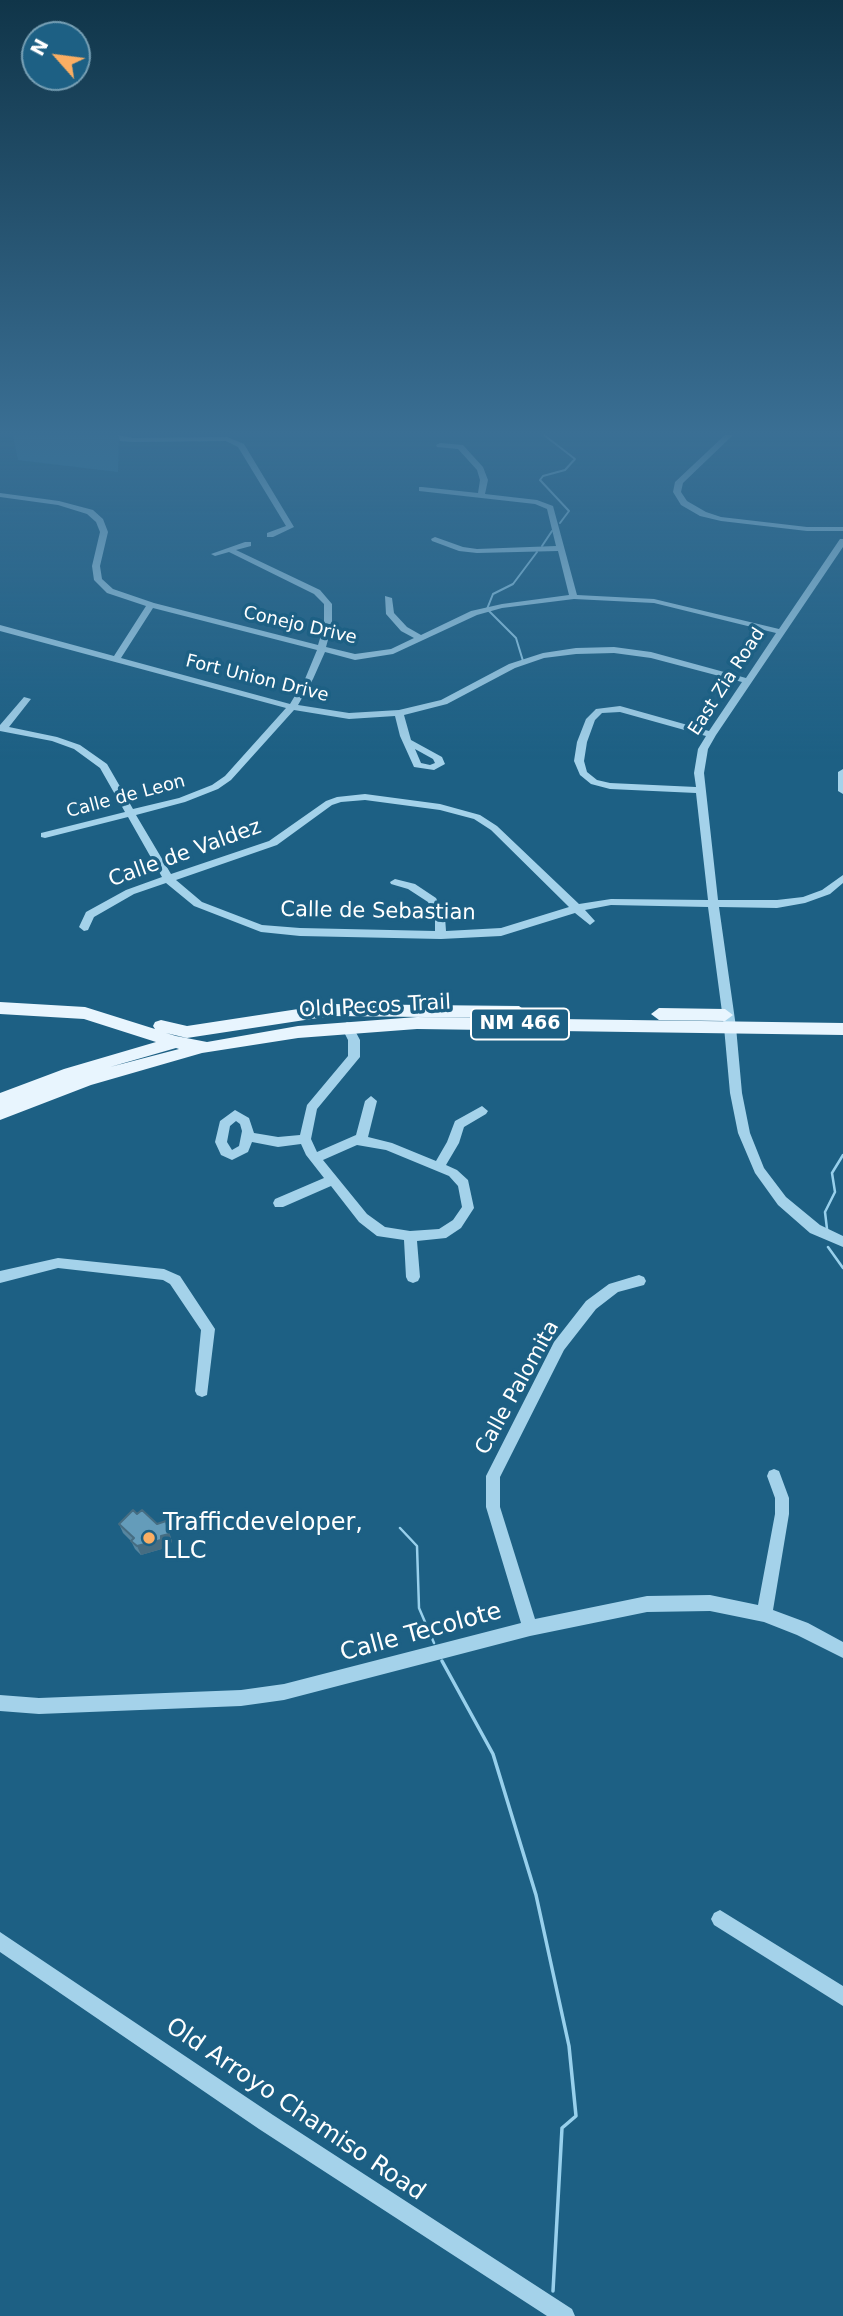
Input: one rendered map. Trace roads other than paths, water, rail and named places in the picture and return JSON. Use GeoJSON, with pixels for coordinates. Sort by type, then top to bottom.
{"type":"FeatureCollection","features":[{"type":"Feature","properties":{"kind":"main road","name":"Old Pecos Trail"},"geometry":{"type":"LineString","coordinates":[[0,999],[95,1006],[187,1032],[331,1010],[436,1011],[684,1021],[843,1017]]}},
{"type":"Feature","properties":{"kind":"main road","name":"Old Pecos Trail"},"geometry":{"type":"LineString","coordinates":[[0,1008],[75,1012],[113,1020],[175,1042],[206,1048],[269,1036],[347,1026],[664,1020]]}},
{"type":"Feature","properties":{"kind":"main road"},"geometry":{"type":"LineString","coordinates":[[347,1026],[359,1018],[436,1011]]}},
{"type":"Feature","properties":{"kind":"main road","name":"NM 466"},"geometry":{"type":"LineString","coordinates":[[0,1100],[110,1060],[175,1042],[267,1024],[390,1012]]}},
{"type":"Feature","properties":{"kind":"main road"},"geometry":{"type":"LineString","coordinates":[[110,1060],[131,1048],[137,1037],[133,1030],[113,1020]]}},
{"type":"Feature","properties":{"kind":"main road","name":"Old Pecos Trail"},"geometry":{"type":"LineString","coordinates":[[729,1021],[843,1029]]}},
{"type":"Feature","properties":{"kind":"main road","name":"NM 466"},"geometry":{"type":"LineString","coordinates":[[0,1113],[86,1080],[206,1048]]}},
{"type":"Feature","properties":{"kind":"street","name":"Conejo Drive"},"geometry":{"type":"LineString","coordinates":[[101,543],[96,566],[98,580],[110,591],[151,605],[355,657],[380,656],[461,618],[487,609],[574,597],[654,601],[781,632]]}},
{"type":"Feature","properties":{"kind":"street"},"geometry":{"type":"LineString","coordinates":[[446,543],[477,551],[562,548]]}},
{"type":"Feature","properties":{"kind":"street"},"geometry":{"type":"LineString","coordinates":[[561,543],[574,597]]}},
{"type":"Feature","properties":{"kind":"street","name":"East Zia Road"},"geometry":{"type":"LineString","coordinates":[[842,543],[711,735],[699,764],[699,790],[739,1115],[747,1144],[774,1192],[815,1229],[843,1242]]}},
{"type":"Feature","properties":{"kind":"street"},"geometry":{"type":"LineString","coordinates":[[215,554],[248,544]]}},
{"type":"Feature","properties":{"kind":"street","name":"Calle de Leon"},"geometry":{"type":"LineString","coordinates":[[45,835],[182,800],[215,787],[228,778],[292,707],[309,679],[321,650],[328,625],[328,604],[317,592],[230,550]]}},
{"type":"Feature","properties":{"kind":"street"},"geometry":{"type":"LineString","coordinates":[[388,598],[390,614],[404,629],[419,638]]}},
{"type":"Feature","properties":{"kind":"street"},"geometry":{"type":"LineString","coordinates":[[116,659],[151,605]]}},
{"type":"Feature","properties":{"kind":"street","name":"Fort Union Drive"},"geometry":{"type":"LineString","coordinates":[[0,628],[292,707],[349,716],[399,713],[444,702],[524,662],[576,651],[614,650],[651,655],[748,681]]}},
{"type":"Feature","properties":{"kind":"street"},"geometry":{"type":"LineString","coordinates":[[1,728],[27,699]]}},
{"type":"Feature","properties":{"kind":"street"},"geometry":{"type":"LineString","coordinates":[[699,790],[610,786],[594,782],[583,773],[579,761],[582,742],[590,719],[599,711],[620,709],[711,735]]}},
{"type":"Feature","properties":{"kind":"street"},"geometry":{"type":"LineString","coordinates":[[399,713],[408,742]]}},
{"type":"Feature","properties":{"kind":"street","name":"Calle de Sebastian"},"geometry":{"type":"LineString","coordinates":[[1,728],[54,739],[77,747],[104,766],[168,879],[198,904],[261,928],[299,932],[441,936],[501,932],[578,908],[611,902],[777,904],[805,900],[826,892],[843,878]]}},
{"type":"Feature","properties":{"kind":"street"},"geometry":{"type":"LineString","coordinates":[[843,772],[843,791]]}},
{"type":"Feature","properties":{"kind":"street","name":"Calle de Valdez"},"geometry":{"type":"LineString","coordinates":[[84,927],[90,915],[130,892],[273,843],[330,803],[340,799],[365,797],[440,807],[477,817],[494,828],[590,921]]}},
{"type":"Feature","properties":{"kind":"street"},"geometry":{"type":"LineString","coordinates":[[395,882],[411,886],[432,900],[440,917],[441,936]]}},
{"type":"Feature","properties":{"kind":"street"},"geometry":{"type":"LineString","coordinates":[[338,1079],[358,1064],[362,1055],[363,1035],[373,1025]]}},
{"type":"Feature","properties":{"kind":"street"},"geometry":{"type":"LineString","coordinates":[[315,1158],[345,1143],[361,1140],[388,1146],[453,1173],[464,1184],[468,1201],[466,1212],[457,1224],[441,1234],[410,1236],[376,1229],[363,1218],[315,1158],[305,1139],[311,1108],[338,1079],[355,1054],[354,1040],[347,1026]]}},
{"type":"Feature","properties":{"kind":"street"},"geometry":{"type":"LineString","coordinates":[[361,1140],[371,1101]]}},
{"type":"Feature","properties":{"kind":"street"},"geometry":{"type":"LineString","coordinates":[[439,1166],[453,1143],[459,1124],[482,1111]]}},
{"type":"Feature","properties":{"kind":"street"},"geometry":{"type":"LineString","coordinates":[[248,1137],[278,1142],[305,1139]]}},
{"type":"Feature","properties":{"kind":"street"},"geometry":{"type":"LineString","coordinates":[[279,1203],[333,1180]]}},
{"type":"Feature","properties":{"kind":"street"},"geometry":{"type":"LineString","coordinates":[[410,1236],[412,1277]]}},
{"type":"Feature","properties":{"kind":"street"},"geometry":{"type":"LineString","coordinates":[[0,1277],[58,1264],[164,1275],[175,1280],[208,1329],[202,1391]]}},
{"type":"Feature","properties":{"kind":"street","name":"Calle Palomita"},"geometry":{"type":"LineString","coordinates":[[530,1628],[494,1507],[494,1476],[559,1346],[591,1305],[614,1288],[639,1281]]}},
{"type":"Feature","properties":{"kind":"street"},"geometry":{"type":"LineString","coordinates":[[764,1614],[782,1514],[782,1498],[774,1476]]}},
{"type":"Feature","properties":{"kind":"street","name":"Calle Tecolote"},"geometry":{"type":"LineString","coordinates":[[0,1703],[39,1706],[241,1698],[284,1692],[530,1628],[647,1604],[710,1603],[764,1614],[802,1629],[843,1650]]}},
{"type":"Feature","properties":{"kind":"street"},"geometry":{"type":"LineString","coordinates":[[720,1919],[843,1997]]}},
{"type":"Feature","properties":{"kind":"street","name":"Old Arroyo Chamiso Road"},"geometry":{"type":"LineString","coordinates":[[0,1941],[266,2122],[565,2316]]}},
{"type":"Feature","properties":{"kind":"waterway"},"geometry":{"type":"LineString","coordinates":[[523,661],[516,638],[487,609],[493,594],[513,584],[537,552]]}},
{"type":"Feature","properties":{"kind":"waterway"},"geometry":{"type":"LineString","coordinates":[[827,1229],[825,1212],[835,1192],[832,1173],[843,1155]]}},
{"type":"Feature","properties":{"kind":"waterway"},"geometry":{"type":"LineString","coordinates":[[828,1247],[843,1268]]}},
{"type":"Feature","properties":{"kind":"waterway"},"geometry":{"type":"LineString","coordinates":[[400,1528],[417,1546],[419,1608],[434,1643]]}},
{"type":"Feature","properties":{"kind":"waterway"},"geometry":{"type":"LineString","coordinates":[[442,1661],[493,1754],[536,1895],[569,2046],[576,2116],[562,2128],[553,2291]]}},
{"type":"Feature","properties":{"kind":"place","name":"Trafficdeveloper, LLC"},"geometry":{"type":"Point","coordinates":[149,1538]}}]}
